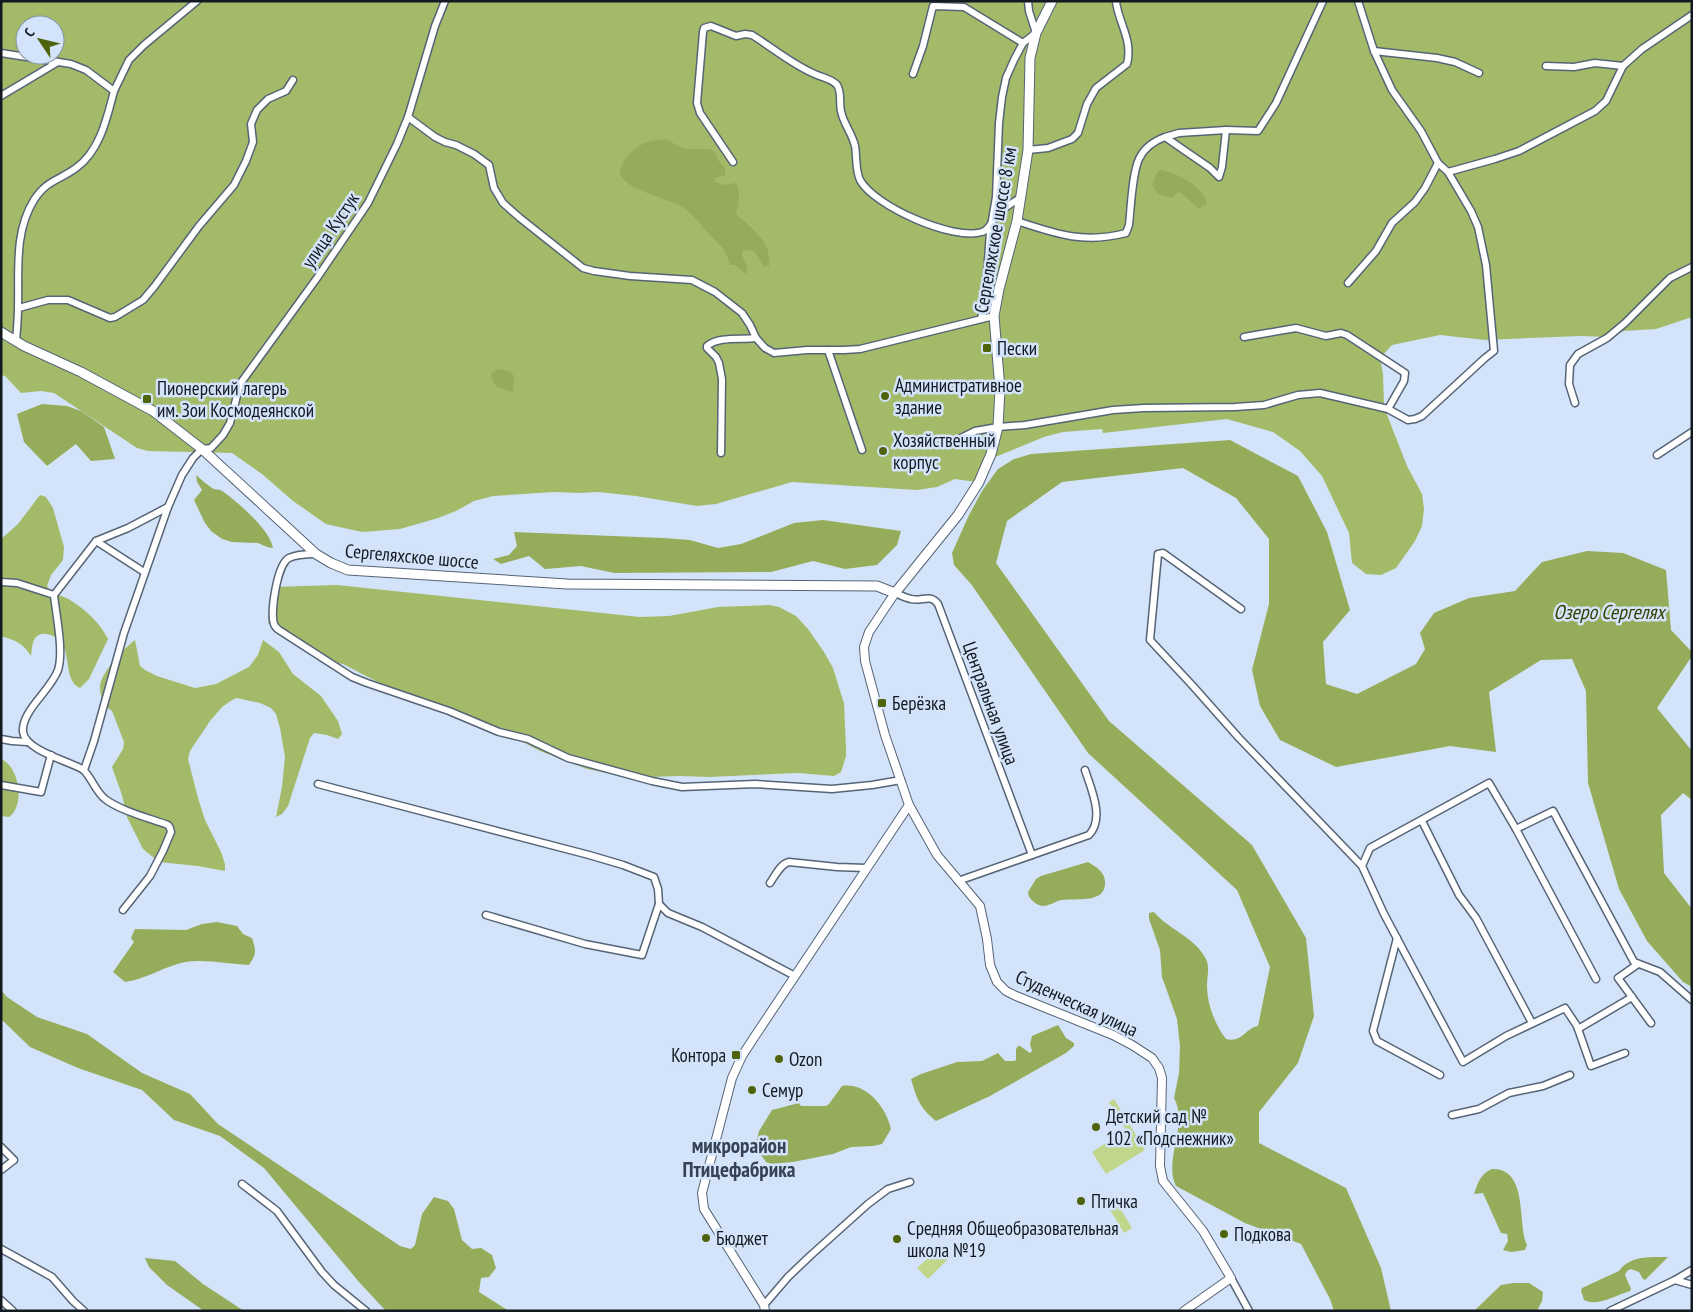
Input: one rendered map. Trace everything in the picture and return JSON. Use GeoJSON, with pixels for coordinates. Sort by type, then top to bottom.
{"type":"FeatureCollection","features":[{"type":"Feature","properties":{"kind":"main road","name":"Сергеляхское шоссе 8 км"},"geometry":{"type":"LineString","coordinates":[[895,594],[958,515],[979,482],[991,454],[998,427],[1000,388],[994,316],[1017,221],[1028,150],[1030,58],[1036,33],[1051,4]]}},
{"type":"Feature","properties":{"kind":"main road","name":"Сергеляхское шоссе"},"geometry":{"type":"LineString","coordinates":[[1,332],[16,342],[81,372],[152,411],[202,449],[316,554],[330,563],[348,570],[568,584],[877,586],[895,594]]}},
{"type":"Feature","properties":{"kind":"street"},"geometry":{"type":"LineString","coordinates":[[16,342],[20,238],[33,202],[44,186],[78,167],[96,145],[106,122],[114,92],[129,60],[197,1]]}},
{"type":"Feature","properties":{"kind":"street","name":"улица Кустук"},"geometry":{"type":"LineString","coordinates":[[84,770],[144,572],[182,475],[193,458],[202,449],[211,448],[224,435],[230,423],[240,384],[364,209],[381,178],[408,117],[434,26],[445,1]]}},
{"type":"Feature","properties":{"kind":"street"},"geometry":{"type":"LineString","coordinates":[[982,319],[996,197],[1002,98],[1006,78],[1023,43],[1036,33],[1028,1]]}},
{"type":"Feature","properties":{"kind":"street"},"geometry":{"type":"LineString","coordinates":[[1017,221],[1052,233],[1075,238],[1106,237],[1126,233],[1129,225],[1136,170],[1139,159],[1146,149],[1156,140],[1179,133],[1226,130],[1258,131],[1276,103],[1323,1]]}},
{"type":"Feature","properties":{"kind":"street"},"geometry":{"type":"LineString","coordinates":[[960,438],[975,431],[1025,425],[1113,410],[1264,405],[1298,395],[1320,393],[1388,408],[1408,420],[1415,419],[1422,416],[1494,350],[1486,265],[1478,227],[1471,211],[1448,172],[1438,163],[1421,131],[1392,90],[1374,51],[1358,1]]}},
{"type":"Feature","properties":{"kind":"street"},"geometry":{"type":"LineString","coordinates":[[1028,150],[1048,148],[1072,139],[1078,133],[1087,104],[1096,88],[1127,64],[1129,44],[1117,13],[1116,2]]}},
{"type":"Feature","properties":{"kind":"street"},"geometry":{"type":"LineString","coordinates":[[913,74],[923,46],[933,6],[964,7],[1023,43]]}},
{"type":"Feature","properties":{"kind":"street"},"geometry":{"type":"LineString","coordinates":[[1448,172],[1495,160],[1519,151],[1589,115],[1606,101],[1623,66],[1642,48],[1692,15]]}},
{"type":"Feature","properties":{"kind":"street"},"geometry":{"type":"LineString","coordinates":[[733,162],[700,113],[697,103],[702,32],[708,26],[736,36],[752,35],[806,70],[836,83],[840,90],[839,105],[842,117],[850,130],[855,146],[856,168],[860,180],[868,190],[910,218],[954,232],[979,233],[985,231],[997,215],[1021,197]]}},
{"type":"Feature","properties":{"kind":"street"},"geometry":{"type":"LineString","coordinates":[[1374,51],[1437,58],[1455,62],[1479,73]]}},
{"type":"Feature","properties":{"kind":"street"},"geometry":{"type":"LineString","coordinates":[[1,52],[15,54]]}},
{"type":"Feature","properties":{"kind":"street"},"geometry":{"type":"LineString","coordinates":[[65,63],[86,70],[114,92]]}},
{"type":"Feature","properties":{"kind":"street"},"geometry":{"type":"LineString","coordinates":[[1546,66],[1574,67],[1595,63],[1623,66]]}},
{"type":"Feature","properties":{"kind":"street"},"geometry":{"type":"LineString","coordinates":[[1,96],[53,65]]}},
{"type":"Feature","properties":{"kind":"street"},"geometry":{"type":"LineString","coordinates":[[18,308],[48,300],[68,300],[110,318],[142,300],[154,287],[203,221],[234,185],[253,142],[251,124],[256,110],[268,99],[286,91],[293,80]]}},
{"type":"Feature","properties":{"kind":"street"},"geometry":{"type":"LineString","coordinates":[[408,117],[435,137],[445,142],[456,144],[489,165],[494,188],[504,203],[583,268],[630,276],[692,280],[715,292],[742,313],[756,338],[765,348],[774,353],[860,349],[994,316]]}},
{"type":"Feature","properties":{"kind":"street"},"geometry":{"type":"LineString","coordinates":[[1165,136],[1210,168],[1219,177],[1226,130]]}},
{"type":"Feature","properties":{"kind":"street"},"geometry":{"type":"LineString","coordinates":[[1348,283],[1376,251],[1392,223],[1415,202],[1425,188],[1438,163]]}},
{"type":"Feature","properties":{"kind":"street"},"geometry":{"type":"LineString","coordinates":[[1576,403],[1569,384],[1570,365],[1578,354],[1607,338],[1625,323],[1670,278],[1692,267]]}},
{"type":"Feature","properties":{"kind":"street"},"geometry":{"type":"LineString","coordinates":[[1244,337],[1296,328],[1326,336],[1341,333],[1347,335],[1405,373],[1404,381],[1388,408]]}},
{"type":"Feature","properties":{"kind":"street"},"geometry":{"type":"LineString","coordinates":[[721,453],[722,379],[720,363],[706,348],[710,344],[730,339],[756,338]]}},
{"type":"Feature","properties":{"kind":"street"},"geometry":{"type":"LineString","coordinates":[[828,350],[862,450]]}},
{"type":"Feature","properties":{"kind":"street"},"geometry":{"type":"LineString","coordinates":[[1657,455],[1692,432]]}},
{"type":"Feature","properties":{"kind":"street"},"geometry":{"type":"LineString","coordinates":[[27,742],[23,734],[23,723],[53,680],[61,658],[54,594],[96,541],[128,528],[168,507]]}},
{"type":"Feature","properties":{"kind":"street"},"geometry":{"type":"LineString","coordinates":[[96,541],[144,572]]}},
{"type":"Feature","properties":{"kind":"street"},"geometry":{"type":"LineString","coordinates":[[1241,609],[1163,553],[1158,554],[1150,640],[1239,738],[1362,866],[1397,938],[1463,1062],[1506,1036],[1565,1008],[1578,1029],[1591,1066],[1625,1053]]}},
{"type":"Feature","properties":{"kind":"street"},"geometry":{"type":"LineString","coordinates":[[316,554],[289,558],[285,562],[274,590],[273,623],[278,630],[352,676],[367,683],[449,711],[499,732],[528,739],[568,758],[652,781],[682,787],[755,784],[832,789],[901,780]]}},
{"type":"Feature","properties":{"kind":"street"},"geometry":{"type":"LineString","coordinates":[[1,582],[17,583],[54,594]]}},
{"type":"Feature","properties":{"kind":"street","name":"Сергеляхское шоссе 8 км"},"geometry":{"type":"LineString","coordinates":[[895,594],[869,632],[864,646],[865,661],[885,735],[909,805]]}},
{"type":"Feature","properties":{"kind":"street","name":"Центральная улица"},"geometry":{"type":"LineString","coordinates":[[895,594],[913,600],[930,598],[938,604],[1032,855]]}},
{"type":"Feature","properties":{"kind":"street"},"geometry":{"type":"LineString","coordinates":[[1,739],[27,742],[84,770],[95,789],[104,799],[170,828],[171,832],[164,851],[150,876],[122,910]]}},
{"type":"Feature","properties":{"kind":"street"},"geometry":{"type":"LineString","coordinates":[[1,785],[41,792],[51,755]]}},
{"type":"Feature","properties":{"kind":"street"},"geometry":{"type":"LineString","coordinates":[[958,880],[1089,835],[1096,822],[1096,812],[1085,770]]}},
{"type":"Feature","properties":{"kind":"street"},"geometry":{"type":"LineString","coordinates":[[1362,866],[1370,848],[1489,783],[1516,829],[1596,980]]}},
{"type":"Feature","properties":{"kind":"street"},"geometry":{"type":"LineString","coordinates":[[318,784],[623,865],[654,876],[658,889],[659,904],[642,955],[585,944],[486,915]]}},
{"type":"Feature","properties":{"kind":"street"},"geometry":{"type":"LineString","coordinates":[[909,805],[742,1056],[732,1078],[702,1192],[704,1210],[765,1308],[788,1277],[868,1204],[888,1189],[910,1182]]}},
{"type":"Feature","properties":{"kind":"street","name":"Студенческая улица"},"geometry":{"type":"LineString","coordinates":[[909,805],[937,856],[980,906],[990,965],[997,982],[1006,991],[1044,1009],[1069,1016],[1113,1035],[1152,1058],[1159,1068],[1162,1078],[1160,1166],[1164,1181],[1204,1231],[1249,1311]]}},
{"type":"Feature","properties":{"kind":"street"},"geometry":{"type":"LineString","coordinates":[[1516,829],[1553,810],[1634,962],[1660,972],[1692,1000]]}},
{"type":"Feature","properties":{"kind":"street"},"geometry":{"type":"LineString","coordinates":[[1422,820],[1460,895],[1476,918],[1532,1024]]}},
{"type":"Feature","properties":{"kind":"street"},"geometry":{"type":"LineString","coordinates":[[770,883],[781,867],[789,862],[866,868]]}},
{"type":"Feature","properties":{"kind":"street"},"geometry":{"type":"LineString","coordinates":[[659,904],[668,913],[710,931],[795,976]]}},
{"type":"Feature","properties":{"kind":"street"},"geometry":{"type":"LineString","coordinates":[[1397,938],[1373,1032],[1377,1041],[1440,1075]]}},
{"type":"Feature","properties":{"kind":"street"},"geometry":{"type":"LineString","coordinates":[[1638,964],[1618,978],[1651,1023]]}},
{"type":"Feature","properties":{"kind":"street"},"geometry":{"type":"LineString","coordinates":[[1578,1029],[1632,997]]}},
{"type":"Feature","properties":{"kind":"street"},"geometry":{"type":"LineString","coordinates":[[1452,1115],[1479,1109],[1509,1093],[1543,1086],[1570,1075]]}},
{"type":"Feature","properties":{"kind":"street"},"geometry":{"type":"LineString","coordinates":[[1,1147],[14,1160],[1,1170]]}},
{"type":"Feature","properties":{"kind":"street"},"geometry":{"type":"LineString","coordinates":[[242,1184],[277,1211],[322,1272],[334,1285],[366,1311]]}},
{"type":"Feature","properties":{"kind":"street"},"geometry":{"type":"LineString","coordinates":[[1,1249],[52,1277],[84,1311]]}},
{"type":"Feature","properties":{"kind":"street"},"geometry":{"type":"LineString","coordinates":[[1610,1311],[1692,1270]]}},
{"type":"Feature","properties":{"kind":"street"},"geometry":{"type":"LineString","coordinates":[[1184,1311],[1231,1278]]}},
{"type":"Feature","properties":{"kind":"street"},"geometry":{"type":"LineString","coordinates":[[1674,1280],[1692,1285]]}},
{"type":"Feature","properties":{"kind":"street"},"geometry":{"type":"LineString","coordinates":[[1,1300],[13,1311]]}},
{"type":"Feature","properties":{"kind":"shaded area"},"geometry":{"type":"Polygon","coordinates":[[[1,1],[1692,1],[1692,317],[1656,329],[1624,331],[1608,337],[1580,336],[1485,340],[1440,335],[1392,345],[1380,358],[1383,374],[1384,407],[1407,466],[1422,494],[1424,509],[1422,526],[1415,541],[1396,568],[1381,575],[1366,574],[1352,563],[1349,533],[1322,476],[1300,451],[1273,432],[1227,419],[1103,433],[1102,429],[1063,432],[1044,437],[988,460],[976,482],[955,479],[937,487],[917,490],[792,482],[716,504],[697,506],[598,492],[554,492],[493,496],[474,501],[438,518],[400,529],[362,532],[326,524],[293,501],[262,474],[232,453],[148,451],[137,448],[54,393],[41,391],[21,393],[5,376],[1,375],[1,1]]]}},
{"type":"Feature","properties":{"kind":"shaded area"},"geometry":{"type":"Polygon","coordinates":[[[40,495],[46,497],[53,508],[64,547],[63,560],[51,575],[47,586],[52,591],[82,608],[97,622],[108,639],[89,679],[80,688],[75,685],[70,675],[63,645],[55,637],[43,634],[36,637],[31,656],[18,643],[1,636],[1,539],[18,524],[40,495]]]}},
{"type":"Feature","properties":{"kind":"shaded area"},"geometry":{"type":"Polygon","coordinates":[[[337,585],[640,617],[669,616],[718,607],[769,605],[779,607],[796,616],[808,629],[833,668],[844,703],[846,756],[841,772],[834,776],[798,773],[709,777],[650,777],[612,774],[587,769],[540,751],[511,736],[395,691],[343,664],[329,662],[310,652],[268,623],[272,587],[337,585]]]}},
{"type":"Feature","properties":{"kind":"shaded area"},"geometry":{"type":"Polygon","coordinates":[[[135,640],[140,666],[145,670],[157,676],[195,688],[216,684],[249,667],[258,655],[263,640],[279,652],[293,674],[321,696],[338,721],[342,734],[338,739],[314,733],[310,738],[288,806],[282,814],[276,817],[285,757],[276,714],[271,708],[260,703],[237,698],[222,707],[210,721],[190,751],[188,759],[205,820],[221,852],[225,871],[159,862],[143,849],[127,817],[122,795],[112,767],[123,749],[124,742],[112,711],[103,702],[100,687],[108,668],[135,640]]]}},
{"type":"Feature","properties":{"kind":"shaded area"},"geometry":{"type":"Polygon","coordinates":[[[1,759],[13,770],[18,787],[19,796],[17,804],[14,812],[9,817],[1,816],[1,759]]]}},
{"type":"Feature","properties":{"kind":"shaded area"},"geometry":{"type":"Polygon","coordinates":[[[1114,1099],[1145,1150],[1106,1174],[1092,1152],[1126,1130],[1109,1102],[1114,1099]]]}},
{"type":"Feature","properties":{"kind":"shaded area"},"geometry":{"type":"Polygon","coordinates":[[[1117,1203],[1132,1228],[1124,1233],[1109,1208],[1117,1203]]]}},
{"type":"Feature","properties":{"kind":"shaded area"},"geometry":{"type":"Polygon","coordinates":[[[939,1248],[949,1258],[928,1279],[917,1268],[939,1248]]]}},
{"type":"Feature","properties":{"kind":"water"},"geometry":{"type":"Polygon","coordinates":[[[665,139],[685,149],[710,149],[716,153],[718,160],[725,168],[725,175],[715,178],[715,182],[723,185],[736,183],[739,198],[736,214],[760,236],[767,249],[769,266],[764,267],[754,251],[743,250],[742,255],[748,269],[745,274],[735,265],[730,265],[727,255],[722,248],[686,210],[675,203],[632,186],[621,176],[620,170],[630,153],[645,143],[665,139]]]}},
{"type":"Feature","properties":{"kind":"water"},"geometry":{"type":"Polygon","coordinates":[[[1161,170],[1189,181],[1205,197],[1207,204],[1199,209],[1180,192],[1173,198],[1157,193],[1152,184],[1158,171],[1161,170]]]}},
{"type":"Feature","properties":{"kind":"water"},"geometry":{"type":"Polygon","coordinates":[[[499,369],[510,371],[514,376],[513,392],[497,387],[492,380],[491,373],[499,369]]]}},
{"type":"Feature","properties":{"kind":"water"},"geometry":{"type":"Polygon","coordinates":[[[42,404],[67,406],[81,411],[104,427],[115,459],[91,461],[76,444],[47,466],[24,442],[17,414],[42,404]]]}},
{"type":"Feature","properties":{"kind":"water","name":"Озеро Сергелях"},"geometry":{"type":"Polygon","coordinates":[[[1230,440],[1298,476],[1327,532],[1350,610],[1323,642],[1326,684],[1357,694],[1416,664],[1425,649],[1420,633],[1434,613],[1469,598],[1515,591],[1542,562],[1587,551],[1623,553],[1666,570],[1671,630],[1692,652],[1692,656],[1657,708],[1692,751],[1692,800],[1683,793],[1661,815],[1664,873],[1692,909],[1692,987],[1683,982],[1647,941],[1619,889],[1588,783],[1586,691],[1572,659],[1541,660],[1489,692],[1496,752],[1450,746],[1336,767],[1280,740],[1260,706],[1252,670],[1269,604],[1269,539],[1236,498],[1183,468],[1062,482],[1007,521],[996,563],[1109,721],[1252,845],[1306,938],[1314,1016],[1298,1063],[1259,1112],[1259,1143],[1346,1188],[1381,1268],[1391,1311],[1334,1311],[1330,1299],[1301,1244],[1245,1223],[1176,1186],[1172,1165],[1179,1119],[1178,1108],[1174,1098],[1179,1073],[1180,1046],[1177,1019],[1162,977],[1160,950],[1149,919],[1149,913],[1154,912],[1167,924],[1189,939],[1206,959],[1208,969],[1207,992],[1210,1007],[1215,1021],[1226,1039],[1236,1039],[1258,1026],[1270,967],[1237,890],[1088,753],[971,584],[954,565],[952,553],[982,491],[998,469],[1014,459],[1031,454],[1230,440]]]}},
{"type":"Feature","properties":{"kind":"water"},"geometry":{"type":"Polygon","coordinates":[[[196,475],[212,488],[222,491],[244,509],[266,533],[273,548],[258,543],[232,542],[222,539],[211,531],[194,500],[202,490],[197,482],[196,475]]]}},
{"type":"Feature","properties":{"kind":"water"},"geometry":{"type":"Polygon","coordinates":[[[823,520],[901,531],[897,545],[877,565],[845,569],[813,561],[771,572],[614,573],[581,566],[545,569],[529,556],[501,564],[493,559],[509,555],[517,546],[514,532],[690,540],[718,548],[741,544],[794,523],[823,520]]]}},
{"type":"Feature","properties":{"kind":"water"},"geometry":{"type":"Polygon","coordinates":[[[1088,862],[1099,870],[1105,881],[1104,888],[1096,897],[1062,900],[1043,906],[1035,903],[1029,897],[1028,892],[1036,879],[1041,876],[1088,862]]]}},
{"type":"Feature","properties":{"kind":"water"},"geometry":{"type":"Polygon","coordinates":[[[217,922],[237,926],[243,934],[252,938],[255,952],[249,965],[209,961],[185,962],[125,982],[113,972],[134,942],[131,938],[135,929],[186,930],[202,924],[217,922]]]}},
{"type":"Feature","properties":{"kind":"water"},"geometry":{"type":"Polygon","coordinates":[[[1,990],[7,997],[37,1017],[87,1034],[142,1073],[190,1094],[218,1124],[400,1246],[411,1249],[415,1245],[422,1214],[434,1197],[448,1201],[454,1209],[462,1240],[472,1249],[481,1248],[492,1255],[496,1268],[489,1277],[481,1278],[479,1292],[509,1311],[386,1311],[359,1282],[264,1168],[220,1136],[174,1120],[142,1090],[78,1068],[30,1047],[1,1019],[1,990]]]}},
{"type":"Feature","properties":{"kind":"water"},"geometry":{"type":"Polygon","coordinates":[[[1058,1025],[1066,1038],[1074,1043],[1074,1046],[1066,1053],[990,1096],[936,1121],[919,1102],[911,1079],[957,1062],[982,1061],[998,1053],[1005,1061],[1014,1061],[1016,1060],[1016,1049],[1018,1046],[1030,1053],[1032,1051],[1030,1044],[1032,1036],[1058,1025]]]}},
{"type":"Feature","properties":{"kind":"water"},"geometry":{"type":"Polygon","coordinates":[[[842,1086],[851,1086],[867,1092],[885,1112],[891,1129],[882,1144],[851,1147],[833,1154],[793,1162],[771,1164],[766,1162],[759,1152],[756,1143],[759,1131],[772,1110],[799,1103],[801,1106],[826,1106],[842,1086]]]}},
{"type":"Feature","properties":{"kind":"water"},"geometry":{"type":"Polygon","coordinates":[[[1492,1169],[1504,1171],[1512,1178],[1517,1187],[1527,1245],[1525,1250],[1511,1252],[1503,1250],[1508,1241],[1507,1234],[1501,1233],[1483,1193],[1474,1194],[1482,1176],[1492,1169]]]}},
{"type":"Feature","properties":{"kind":"water"},"geometry":{"type":"Polygon","coordinates":[[[1668,1257],[1645,1280],[1639,1272],[1631,1269],[1627,1271],[1625,1275],[1631,1289],[1630,1291],[1607,1300],[1590,1302],[1584,1300],[1582,1288],[1619,1271],[1629,1262],[1641,1258],[1668,1257]]]}},
{"type":"Feature","properties":{"kind":"water"},"geometry":{"type":"Polygon","coordinates":[[[145,1258],[175,1261],[203,1284],[244,1311],[204,1311],[167,1285],[149,1267],[145,1258]]]}},
{"type":"Feature","properties":{"kind":"water"},"geometry":{"type":"Polygon","coordinates":[[[1529,1283],[1543,1292],[1542,1301],[1537,1311],[1474,1311],[1501,1285],[1529,1283]]]}},
{"type":"Feature","properties":{"kind":"place","name":"Пески"},"geometry":{"type":"Point","coordinates":[987,348]}},
{"type":"Feature","properties":{"kind":"place","name":"Административное здание"},"geometry":{"type":"Point","coordinates":[885,396]}},
{"type":"Feature","properties":{"kind":"place","name":"Пионерский лагерь им. Зои Космодеянской"},"geometry":{"type":"Point","coordinates":[147,399]}},
{"type":"Feature","properties":{"kind":"place","name":"Хозяйственный корпус"},"geometry":{"type":"Point","coordinates":[883,451]}},
{"type":"Feature","properties":{"kind":"place","name":"Берёзка"},"geometry":{"type":"Point","coordinates":[882,703]}},
{"type":"Feature","properties":{"kind":"place","name":"Контора"},"geometry":{"type":"Point","coordinates":[736,1055]}},
{"type":"Feature","properties":{"kind":"place","name":"Ozon"},"geometry":{"type":"Point","coordinates":[779,1059]}},
{"type":"Feature","properties":{"kind":"place","name":"Семур"},"geometry":{"type":"Point","coordinates":[752,1090]}},
{"type":"Feature","properties":{"kind":"place","name":"Детский сад № 102 «Подснежник»"},"geometry":{"type":"Point","coordinates":[1096,1127]}},
{"type":"Feature","properties":{"kind":"place","name":"Птичка"},"geometry":{"type":"Point","coordinates":[1081,1201]}},
{"type":"Feature","properties":{"kind":"place","name":"Подкова"},"geometry":{"type":"Point","coordinates":[1224,1234]}},
{"type":"Feature","properties":{"kind":"place","name":"Бюджет"},"geometry":{"type":"Point","coordinates":[706,1238]}},
{"type":"Feature","properties":{"kind":"place","name":"Средняя Общеобразовательная школа №19"},"geometry":{"type":"Point","coordinates":[897,1239]}},
{"type":"Feature","properties":{"kind":"district","name":"микрорайон Птицефабрика"},"geometry":{"type":"Point","coordinates":[739,1157]}}]}
